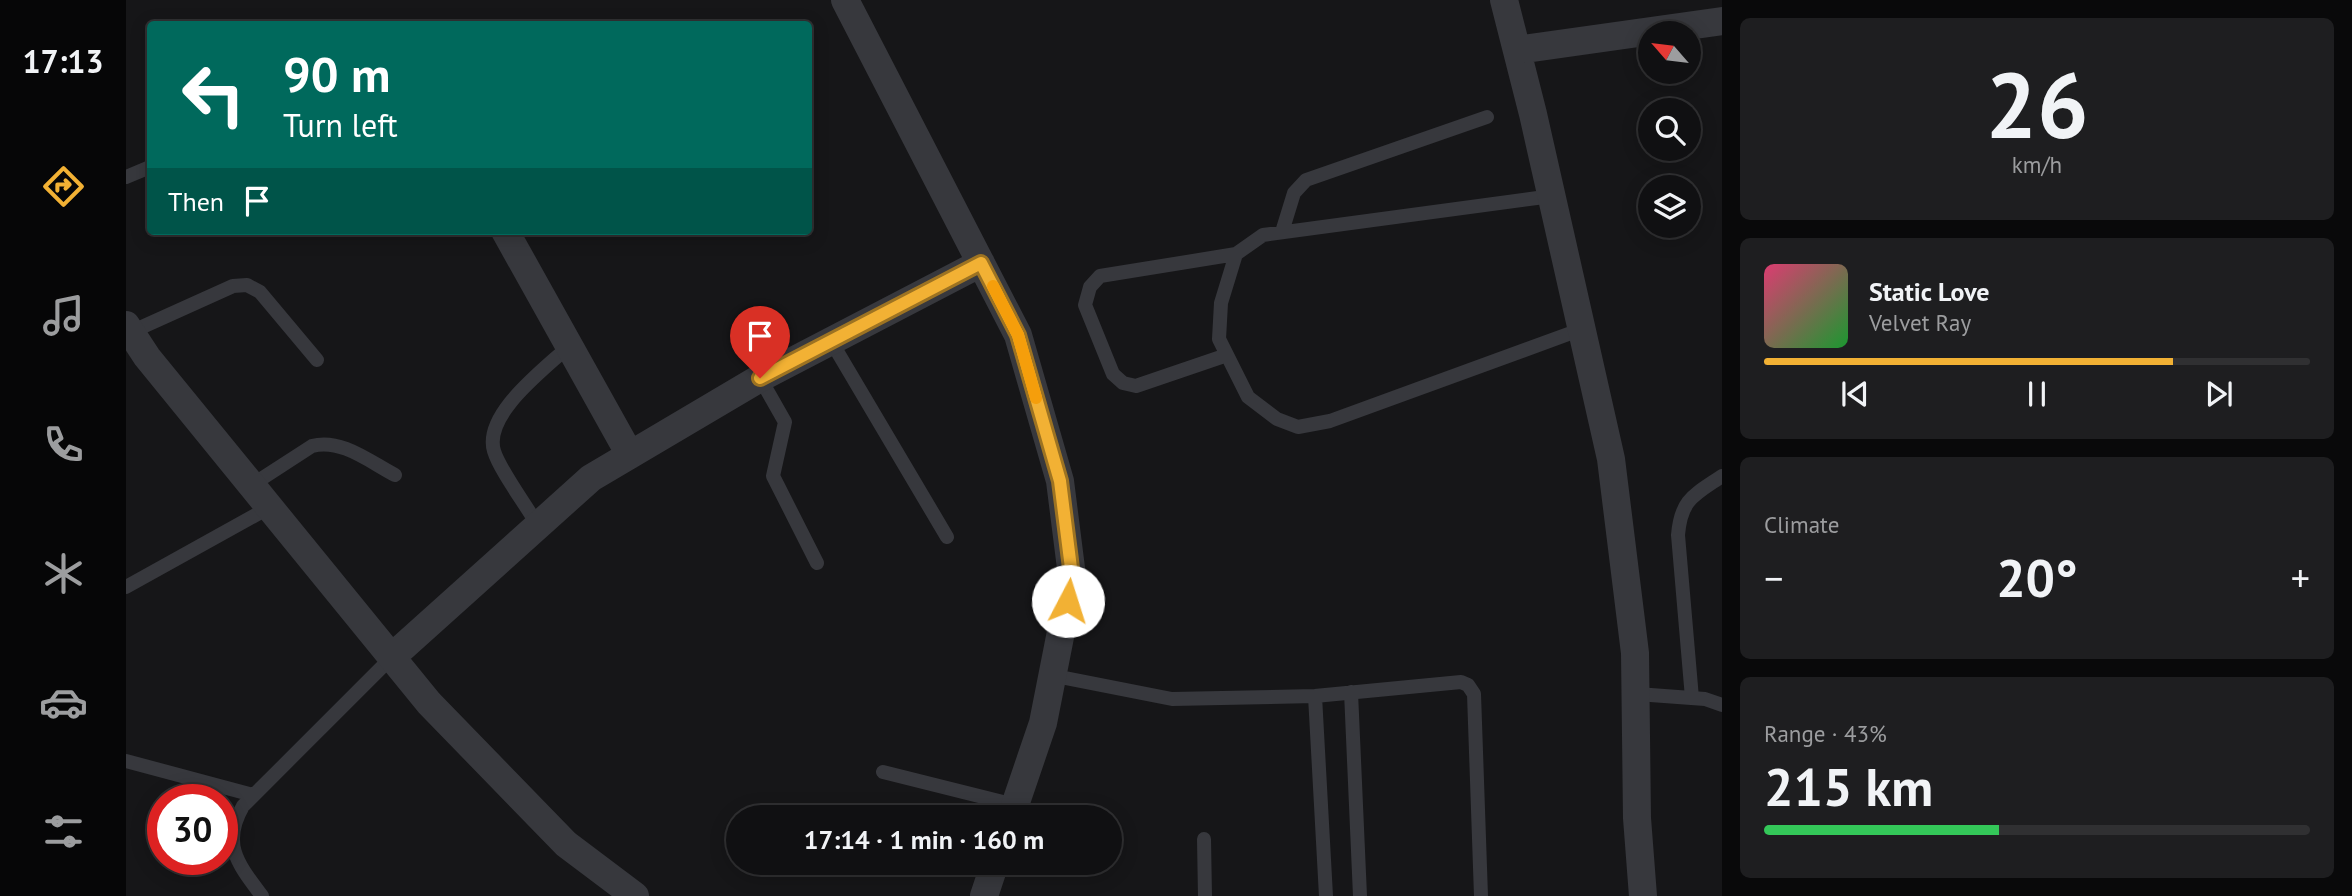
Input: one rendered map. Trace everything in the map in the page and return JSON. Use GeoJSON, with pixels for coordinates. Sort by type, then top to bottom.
{"type":"FeatureCollection","features":[{"type":"Feature","properties":{"kind":"street"},"geometry":{"type":"LineString","coordinates":[[845,0],[1018,335],[1060,481],[1072,576],[1055,676],[1043,723],[1015,805]]}},
{"type":"Feature","properties":{"kind":"street"},"geometry":{"type":"LineString","coordinates":[[1504,0],[1552,196],[1611,459],[1637,694],[1637,818],[1643,896]]}},
{"type":"Feature","properties":{"kind":"street"},"geometry":{"type":"LineString","coordinates":[[1517,50],[1722,21]]}},
{"type":"Feature","properties":{"kind":"street"},"geometry":{"type":"LineString","coordinates":[[507,235],[630,455]]}},
{"type":"Feature","properties":{"kind":"street"},"geometry":{"type":"LineString","coordinates":[[393,656],[591,478],[760,378],[981,263]]}},
{"type":"Feature","properties":{"kind":"street"},"geometry":{"type":"LineString","coordinates":[[128,329],[429,703],[566,845],[635,896]]}},
{"type":"Feature","properties":{"kind":"street"},"geometry":{"type":"LineString","coordinates":[[984,896],[991,875]]}},
{"type":"Feature","properties":{"kind":"lane"},"geometry":{"type":"LineString","coordinates":[[1282,232],[1294,193],[1306,180],[1487,117]]}},
{"type":"Feature","properties":{"kind":"lane"},"geometry":{"type":"LineString","coordinates":[[126,177],[147,168]]}},
{"type":"Feature","properties":{"kind":"lane"},"geometry":{"type":"LineString","coordinates":[[1227,355],[1136,386],[1128,385],[1113,374],[1085,305],[1090,287],[1100,276],[1236,254],[1263,235],[1552,196]]}},
{"type":"Feature","properties":{"kind":"lane"},"geometry":{"type":"LineString","coordinates":[[1236,254],[1221,303],[1219,339],[1248,397],[1278,419],[1298,427],[1330,421],[1582,329]]}},
{"type":"Feature","properties":{"kind":"lane"},"geometry":{"type":"LineString","coordinates":[[128,329],[233,286],[247,285],[260,292],[317,360]]}},
{"type":"Feature","properties":{"kind":"lane"},"geometry":{"type":"LineString","coordinates":[[831,341],[947,537]]}},
{"type":"Feature","properties":{"kind":"lane"},"geometry":{"type":"LineString","coordinates":[[538,526],[494,451],[494,429],[506,406],[569,346]]}},
{"type":"Feature","properties":{"kind":"lane"},"geometry":{"type":"LineString","coordinates":[[760,378],[785,422],[773,476],[817,564]]}},
{"type":"Feature","properties":{"kind":"lane"},"geometry":{"type":"LineString","coordinates":[[252,485],[312,446],[322,443],[334,443],[395,475]]}},
{"type":"Feature","properties":{"kind":"lane"},"geometry":{"type":"LineString","coordinates":[[1692,698],[1678,535],[1679,513],[1689,498],[1722,477]]}},
{"type":"Feature","properties":{"kind":"lane"},"geometry":{"type":"LineString","coordinates":[[126,587],[270,508]]}},
{"type":"Feature","properties":{"kind":"lane"},"geometry":{"type":"LineString","coordinates":[[262,896],[243,872],[234,851],[231,835],[239,814],[254,795],[393,656]]}},
{"type":"Feature","properties":{"kind":"lane"},"geometry":{"type":"LineString","coordinates":[[1055,676],[1172,699],[1315,696],[1461,682],[1468,685],[1474,694],[1481,896]]}},
{"type":"Feature","properties":{"kind":"lane"},"geometry":{"type":"LineString","coordinates":[[1351,692],[1360,896]]}},
{"type":"Feature","properties":{"kind":"lane"},"geometry":{"type":"LineString","coordinates":[[1637,694],[1692,698],[1722,705]]}},
{"type":"Feature","properties":{"kind":"lane"},"geometry":{"type":"LineString","coordinates":[[1315,696],[1326,896]]}},
{"type":"Feature","properties":{"kind":"lane"},"geometry":{"type":"LineString","coordinates":[[126,761],[254,795]]}},
{"type":"Feature","properties":{"kind":"lane"},"geometry":{"type":"LineString","coordinates":[[883,772],[993,805]]}},
{"type":"Feature","properties":{"kind":"lane"},"geometry":{"type":"LineString","coordinates":[[1204,839],[1205,896]]}},
{"type":"Feature","properties":{"kind":"slow traffic"},"geometry":{"type":"LineString","coordinates":[[993,286],[1018,335],[1036,398]]}},
{"type":"Feature","properties":{"kind":"route"},"geometry":{"type":"LineString","coordinates":[[760,378],[981,263],[1018,335],[1060,481],[1072,576],[1068,601]]}}]}
